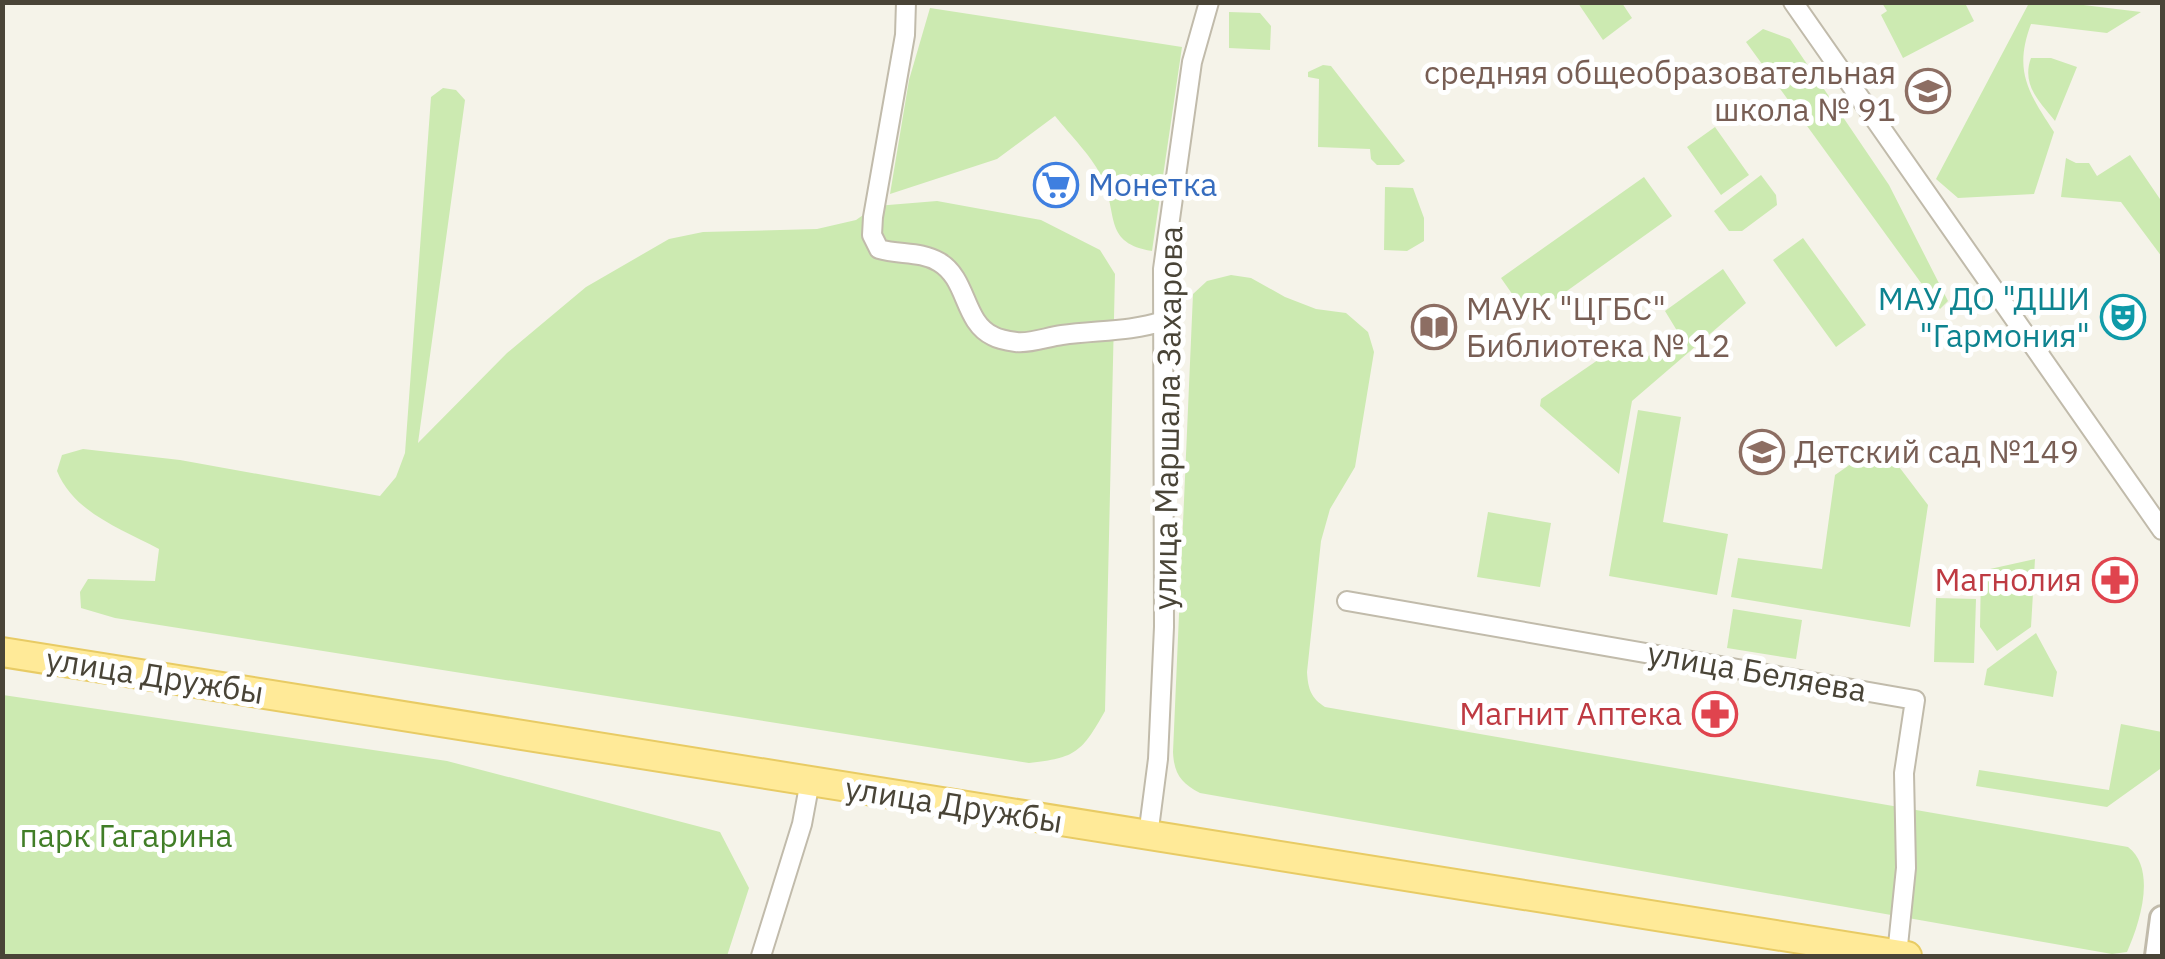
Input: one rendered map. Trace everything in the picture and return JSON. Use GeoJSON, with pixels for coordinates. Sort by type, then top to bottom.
{"type":"FeatureCollection","features":[{"type":"Feature","properties":{"kind":"main road","name":"улица Дружбы"},"geometry":{"type":"LineString","coordinates":[[2,652],[1902,956]]}},
{"type":"Feature","properties":{"kind":"street","name":"улица Маршала Захарова"},"geometry":{"type":"LineString","coordinates":[[1148,836],[1158,759],[1164,627],[1163,269],[1192,62],[1209,2]]}},
{"type":"Feature","properties":{"kind":"street"},"geometry":{"type":"LineString","coordinates":[[1793,2],[2162,530]]}},
{"type":"Feature","properties":{"kind":"street"},"geometry":{"type":"LineString","coordinates":[[902,3],[906,35],[873,217],[872,234],[879,249],[894,254],[918,254],[941,262],[957,278],[974,320],[991,336],[1018,342],[1140,328],[1162,321]]}},
{"type":"Feature","properties":{"kind":"street","name":"улица Беляева"},"geometry":{"type":"LineString","coordinates":[[1347,602],[1914,700],[1904,773],[1906,868],[1902,956]]}},
{"type":"Feature","properties":{"kind":"street"},"geometry":{"type":"LineString","coordinates":[[762,956],[802,824],[810,781]]}},
{"type":"Feature","properties":{"kind":"street"},"geometry":{"type":"LineString","coordinates":[[2157,956],[2162,918]]}},
{"type":"Feature","properties":{"kind":"green space"},"geometry":{"type":"Polygon","coordinates":[[[1578,3],[1622,3],[1632,18],[1603,40],[1578,3]]]}},
{"type":"Feature","properties":{"kind":"green space"},"geometry":{"type":"Polygon","coordinates":[[[1882,3],[1965,3],[1974,21],[1903,58],[1881,15],[1887,11],[1882,3]]]}},
{"type":"Feature","properties":{"kind":"green space"},"geometry":{"type":"Polygon","coordinates":[[[2029,3],[2067,3],[2141,12],[2107,33],[2031,24],[2023,56],[2026,81],[2054,132],[2034,194],[1958,198],[1936,179],[2029,3]]]}},
{"type":"Feature","properties":{"kind":"green space"},"geometry":{"type":"Polygon","coordinates":[[[930,8],[1182,47],[1152,251],[1126,242],[1119,235],[1099,172],[1055,116],[997,159],[890,194],[909,80],[930,8]]]}},
{"type":"Feature","properties":{"kind":"green space"},"geometry":{"type":"Polygon","coordinates":[[[1229,12],[1260,13],[1271,26],[1270,50],[1229,48],[1229,12]]]}},
{"type":"Feature","properties":{"kind":"green space"},"geometry":{"type":"Polygon","coordinates":[[[1763,29],[1790,39],[1889,185],[1948,301],[1940,309],[1746,42],[1763,29]]]}},
{"type":"Feature","properties":{"kind":"green space"},"geometry":{"type":"Polygon","coordinates":[[[2031,58],[2051,58],[2077,67],[2055,121],[2030,85],[2031,58]]]}},
{"type":"Feature","properties":{"kind":"green space"},"geometry":{"type":"Polygon","coordinates":[[[1331,66],[1405,161],[1399,165],[1377,165],[1371,159],[1370,149],[1318,147],[1319,79],[1308,77],[1308,72],[1331,66]]]}},
{"type":"Feature","properties":{"kind":"green space"},"geometry":{"type":"Polygon","coordinates":[[[443,88],[456,90],[465,100],[418,443],[507,353],[586,287],[669,239],[703,232],[817,229],[856,220],[876,206],[937,201],[1041,220],[1100,250],[1115,274],[1105,711],[1083,744],[1057,759],[1029,763],[115,618],[81,608],[80,592],[88,579],[155,581],[159,549],[100,518],[75,498],[57,471],[62,455],[83,449],[180,460],[380,496],[396,477],[405,453],[431,97],[443,88]]]}},
{"type":"Feature","properties":{"kind":"green space"},"geometry":{"type":"Polygon","coordinates":[[[1715,127],[1749,175],[1721,195],[1687,147],[1715,127]]]}},
{"type":"Feature","properties":{"kind":"green space"},"geometry":{"type":"Polygon","coordinates":[[[2130,155],[2162,202],[2162,257],[2121,202],[2061,197],[2066,158],[2089,163],[2097,176],[2130,155]]]}},
{"type":"Feature","properties":{"kind":"green space"},"geometry":{"type":"Polygon","coordinates":[[[1761,175],[1776,195],[1777,205],[1742,231],[1729,231],[1714,211],[1761,175]]]}},
{"type":"Feature","properties":{"kind":"green space"},"geometry":{"type":"Polygon","coordinates":[[[1644,177],[1672,216],[1529,318],[1501,278],[1644,177]]]}},
{"type":"Feature","properties":{"kind":"green space"},"geometry":{"type":"Polygon","coordinates":[[[1385,187],[1413,188],[1424,218],[1424,241],[1407,251],[1384,250],[1385,187]]]}},
{"type":"Feature","properties":{"kind":"green space"},"geometry":{"type":"Polygon","coordinates":[[[1803,238],[1866,325],[1836,347],[1773,260],[1803,238]]]}},
{"type":"Feature","properties":{"kind":"green space"},"geometry":{"type":"Polygon","coordinates":[[[1723,269],[1746,303],[1632,401],[1619,474],[1540,406],[1541,399],[1630,338],[1646,358],[1679,334],[1665,311],[1723,269]]]}},
{"type":"Feature","properties":{"kind":"green space"},"geometry":{"type":"Polygon","coordinates":[[[1231,275],[1251,278],[1316,309],[1346,313],[1368,332],[1374,352],[1355,467],[1330,509],[1321,541],[1307,672],[1311,692],[1320,704],[2128,847],[2137,857],[2144,882],[2141,912],[2127,952],[2112,954],[1200,793],[1188,785],[1177,772],[1173,752],[1193,294],[1207,281],[1231,275]]]}},
{"type":"Feature","properties":{"kind":"green space"},"geometry":{"type":"Polygon","coordinates":[[[1638,410],[1681,417],[1663,522],[1728,534],[1717,595],[1609,576],[1638,410]]]}},
{"type":"Feature","properties":{"kind":"green space"},"geometry":{"type":"Polygon","coordinates":[[[1881,443],[1928,505],[1910,627],[1731,597],[1738,558],[1822,569],[1835,475],[1881,443]]]}},
{"type":"Feature","properties":{"kind":"green space"},"geometry":{"type":"Polygon","coordinates":[[[1488,512],[1551,523],[1540,587],[1477,577],[1488,512]]]}},
{"type":"Feature","properties":{"kind":"green space"},"geometry":{"type":"Polygon","coordinates":[[[2035,559],[2031,627],[1997,651],[1980,627],[1981,571],[2035,559]]]}},
{"type":"Feature","properties":{"kind":"green space"},"geometry":{"type":"Polygon","coordinates":[[[1936,598],[1976,599],[1974,663],[1934,662],[1936,598]]]}},
{"type":"Feature","properties":{"kind":"green space"},"geometry":{"type":"Polygon","coordinates":[[[1733,609],[1802,620],[1796,659],[1727,648],[1733,609]]]}},
{"type":"Feature","properties":{"kind":"green space"},"geometry":{"type":"Polygon","coordinates":[[[2036,633],[2057,672],[2053,697],[1984,685],[1987,669],[2036,633]]]}},
{"type":"Feature","properties":{"kind":"green space","name":"парк Гагарина"},"geometry":{"type":"Polygon","coordinates":[[[3,695],[447,761],[720,832],[749,888],[727,956],[3,956],[3,695]]]}},
{"type":"Feature","properties":{"kind":"green space"},"geometry":{"type":"Polygon","coordinates":[[[2121,724],[2162,732],[2160,769],[2107,807],[1976,786],[1979,770],[2109,790],[2121,724]]]}},
{"type":"Feature","properties":{"kind":"place","name":"средняя общеобразовательная школа № 91"},"geometry":{"type":"Point","coordinates":[1928,91]}},
{"type":"Feature","properties":{"kind":"place","name":"Монетка"},"geometry":{"type":"Point","coordinates":[1056,185]}},
{"type":"Feature","properties":{"kind":"place","name":"МАУ ДО \"ДШИ \"Гармония\""},"geometry":{"type":"Point","coordinates":[2123,317]}},
{"type":"Feature","properties":{"kind":"place","name":"МАУК \"ЦГБС\" Библиотека № 12"},"geometry":{"type":"Point","coordinates":[1434,327]}},
{"type":"Feature","properties":{"kind":"place","name":"Детский сад №149"},"geometry":{"type":"Point","coordinates":[1762,452]}},
{"type":"Feature","properties":{"kind":"place","name":"Магнолия"},"geometry":{"type":"Point","coordinates":[2115,580]}},
{"type":"Feature","properties":{"kind":"place","name":"Магнит Аптека"},"geometry":{"type":"Point","coordinates":[1715,714]}}]}
